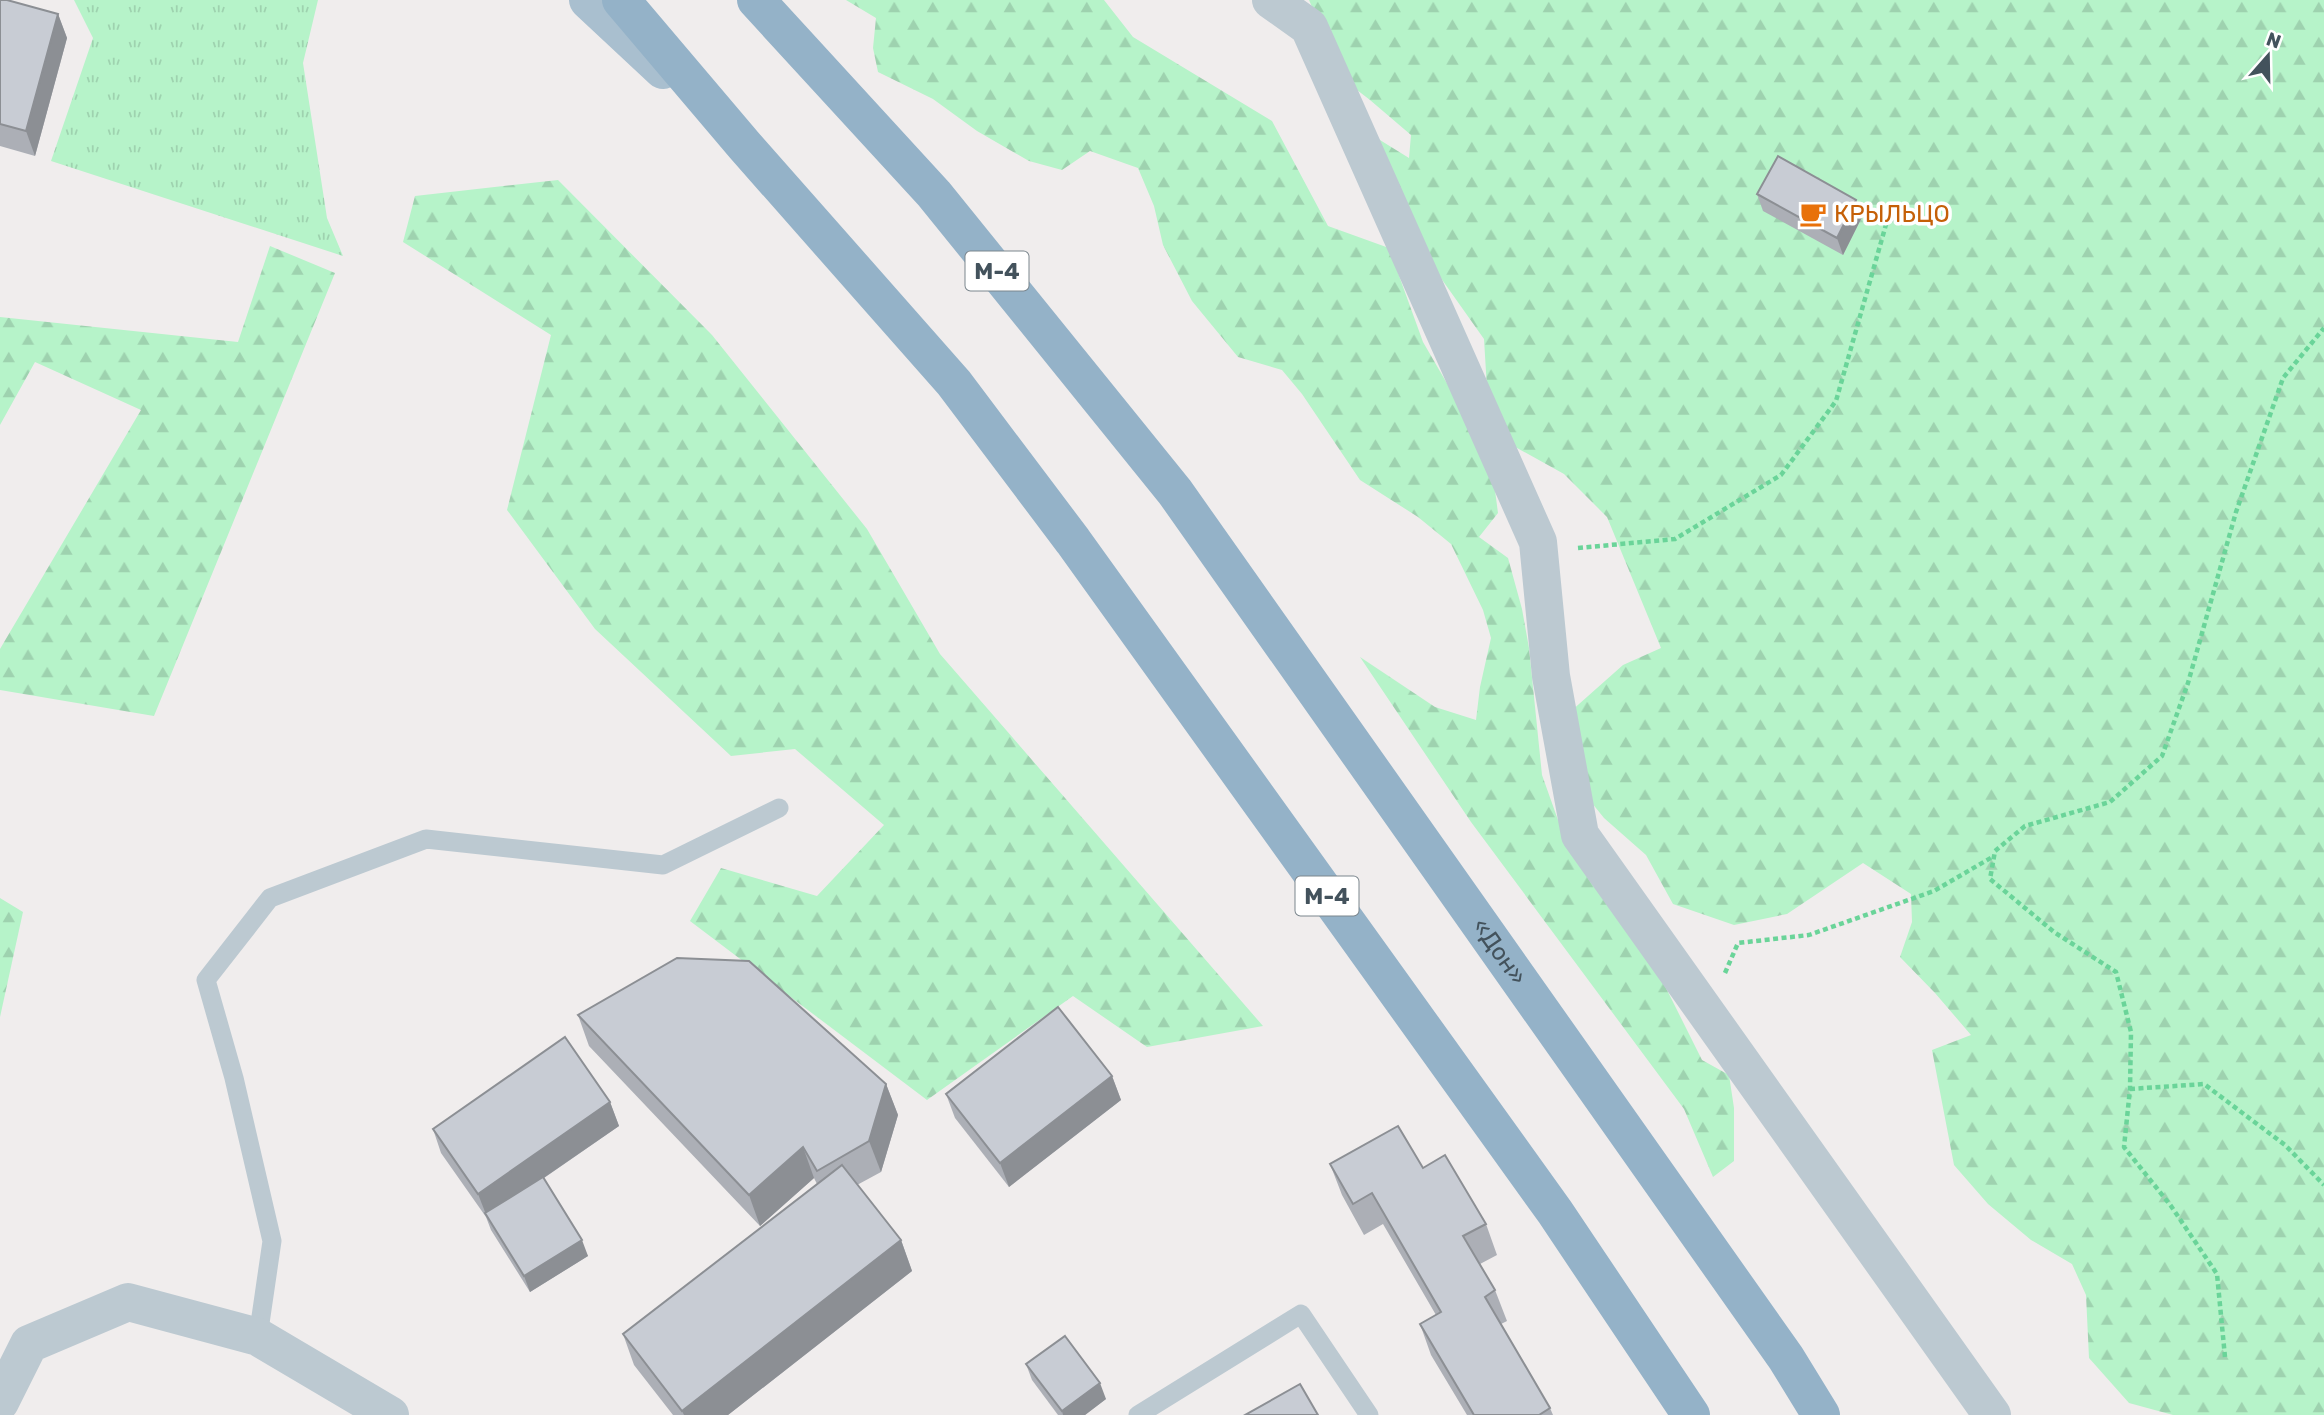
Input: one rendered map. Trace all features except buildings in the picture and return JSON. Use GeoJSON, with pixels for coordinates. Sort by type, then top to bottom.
{"type":"FeatureCollection","features":[{"type":"Feature","properties":{"kind":"highway","name":"М-4"},"geometry":{"type":"LineString","coordinates":[[621,0],[744,145],[954,383],[1002,446],[1555,1212],[1691,1415]]}},
{"type":"Feature","properties":{"kind":"highway","name":"«Дон»"},"geometry":{"type":"LineString","coordinates":[[756,0],[934,194],[1175,492],[1786,1358],[1821,1415]]}},
{"type":"Feature","properties":{"kind":"main road","name":"М-4"},"geometry":{"type":"LineString","coordinates":[[587,0],[744,145]]}},
{"type":"Feature","properties":{"kind":"street"},"geometry":{"type":"LineString","coordinates":[[1271,0],[1309,27],[1538,542],[1551,676],[1580,835],[1992,1415]]}},
{"type":"Feature","properties":{"kind":"street"},"geometry":{"type":"LineString","coordinates":[[0,1402],[29,1344],[128,1302],[258,1338],[390,1415]]}},
{"type":"Feature","properties":{"kind":"lane"},"geometry":{"type":"LineString","coordinates":[[258,1338],[272,1241],[234,1078],[206,981],[270,898],[426,839],[663,865],[779,808]]}},
{"type":"Feature","properties":{"kind":"lane"},"geometry":{"type":"LineString","coordinates":[[1138,1415],[1301,1314],[1369,1415]]}},
{"type":"Feature","properties":{"kind":"path"},"geometry":{"type":"LineString","coordinates":[[1539,552],[1675,539],[1781,475],[1836,401],[1889,214]]}},
{"type":"Feature","properties":{"kind":"path"},"geometry":{"type":"LineString","coordinates":[[2225,1357],[2217,1274],[2171,1206],[2124,1147],[2130,1089],[2131,1032],[2116,972],[2054,932],[1990,878],[1995,851],[2025,826],[2110,802],[2162,756],[2188,683],[2236,512],[2283,378],[2324,328]]}},
{"type":"Feature","properties":{"kind":"path"},"geometry":{"type":"LineString","coordinates":[[1708,1014],[1738,943],[1809,935],[1934,891],[1995,855]]}},
{"type":"Feature","properties":{"kind":"path"},"geometry":{"type":"LineString","coordinates":[[2130,1089],[2204,1084],[2285,1145],[2324,1185]]}},
{"type":"Feature","properties":{"kind":"green space"},"geometry":{"type":"Polygon","coordinates":[[[74,0],[318,0],[303,63],[327,218],[343,256],[51,161],[93,38],[74,0]]]}},
{"type":"Feature","properties":{"kind":"green space"},"geometry":{"type":"Polygon","coordinates":[[[846,0],[1104,0],[1133,37],[1272,121],[1328,226],[1389,248],[1423,342],[1463,411],[1493,475],[1498,513],[1479,537],[1508,558],[1529,648],[1542,775],[1558,820],[1665,986],[1702,1060],[1729,1075],[1734,1108],[1734,1161],[1713,1177],[1684,1109],[1471,822],[1360,657],[1435,707],[1476,720],[1491,638],[1483,610],[1451,544],[1418,517],[1360,480],[1302,394],[1282,370],[1238,357],[1192,301],[1163,245],[1154,206],[1138,168],[1090,151],[1062,170],[1029,161],[977,131],[933,99],[878,72],[873,48],[876,18],[846,0]]]}},
{"type":"Feature","properties":{"kind":"green space"},"geometry":{"type":"Polygon","coordinates":[[[1309,0],[2324,0],[2324,1415],[2173,1415],[2129,1403],[2089,1358],[2086,1295],[2072,1264],[2031,1240],[1988,1204],[1954,1165],[1932,1050],[1971,1035],[1900,957],[1912,922],[1911,894],[1863,863],[1787,914],[1734,925],[1673,904],[1646,855],[1604,818],[1583,792],[1570,712],[1623,665],[1661,648],[1607,517],[1564,474],[1501,439],[1488,405],[1484,339],[1438,274],[1367,132],[1409,158],[1411,135],[1335,73],[1327,42],[1309,0]]]}},
{"type":"Feature","properties":{"kind":"green space"},"geometry":{"type":"Polygon","coordinates":[[[558,180],[712,335],[867,529],[940,654],[1263,1026],[1147,1047],[1073,996],[927,1100],[690,921],[721,868],[817,896],[884,825],[795,749],[731,756],[595,629],[507,510],[551,335],[403,242],[415,196],[558,180]]]}},
{"type":"Feature","properties":{"kind":"green space"},"geometry":{"type":"Polygon","coordinates":[[[270,246],[335,273],[154,716],[0,690],[0,649],[141,410],[35,362],[0,425],[0,317],[238,342],[270,246]]]}},
{"type":"Feature","properties":{"kind":"green space"},"geometry":{"type":"Polygon","coordinates":[[[0,898],[23,912],[0,1017],[0,898]]]}},
{"type":"Feature","properties":{"kind":"place","name":"КРЫЛЬЦО"},"geometry":{"type":"Point","coordinates":[1813,214]}}]}
